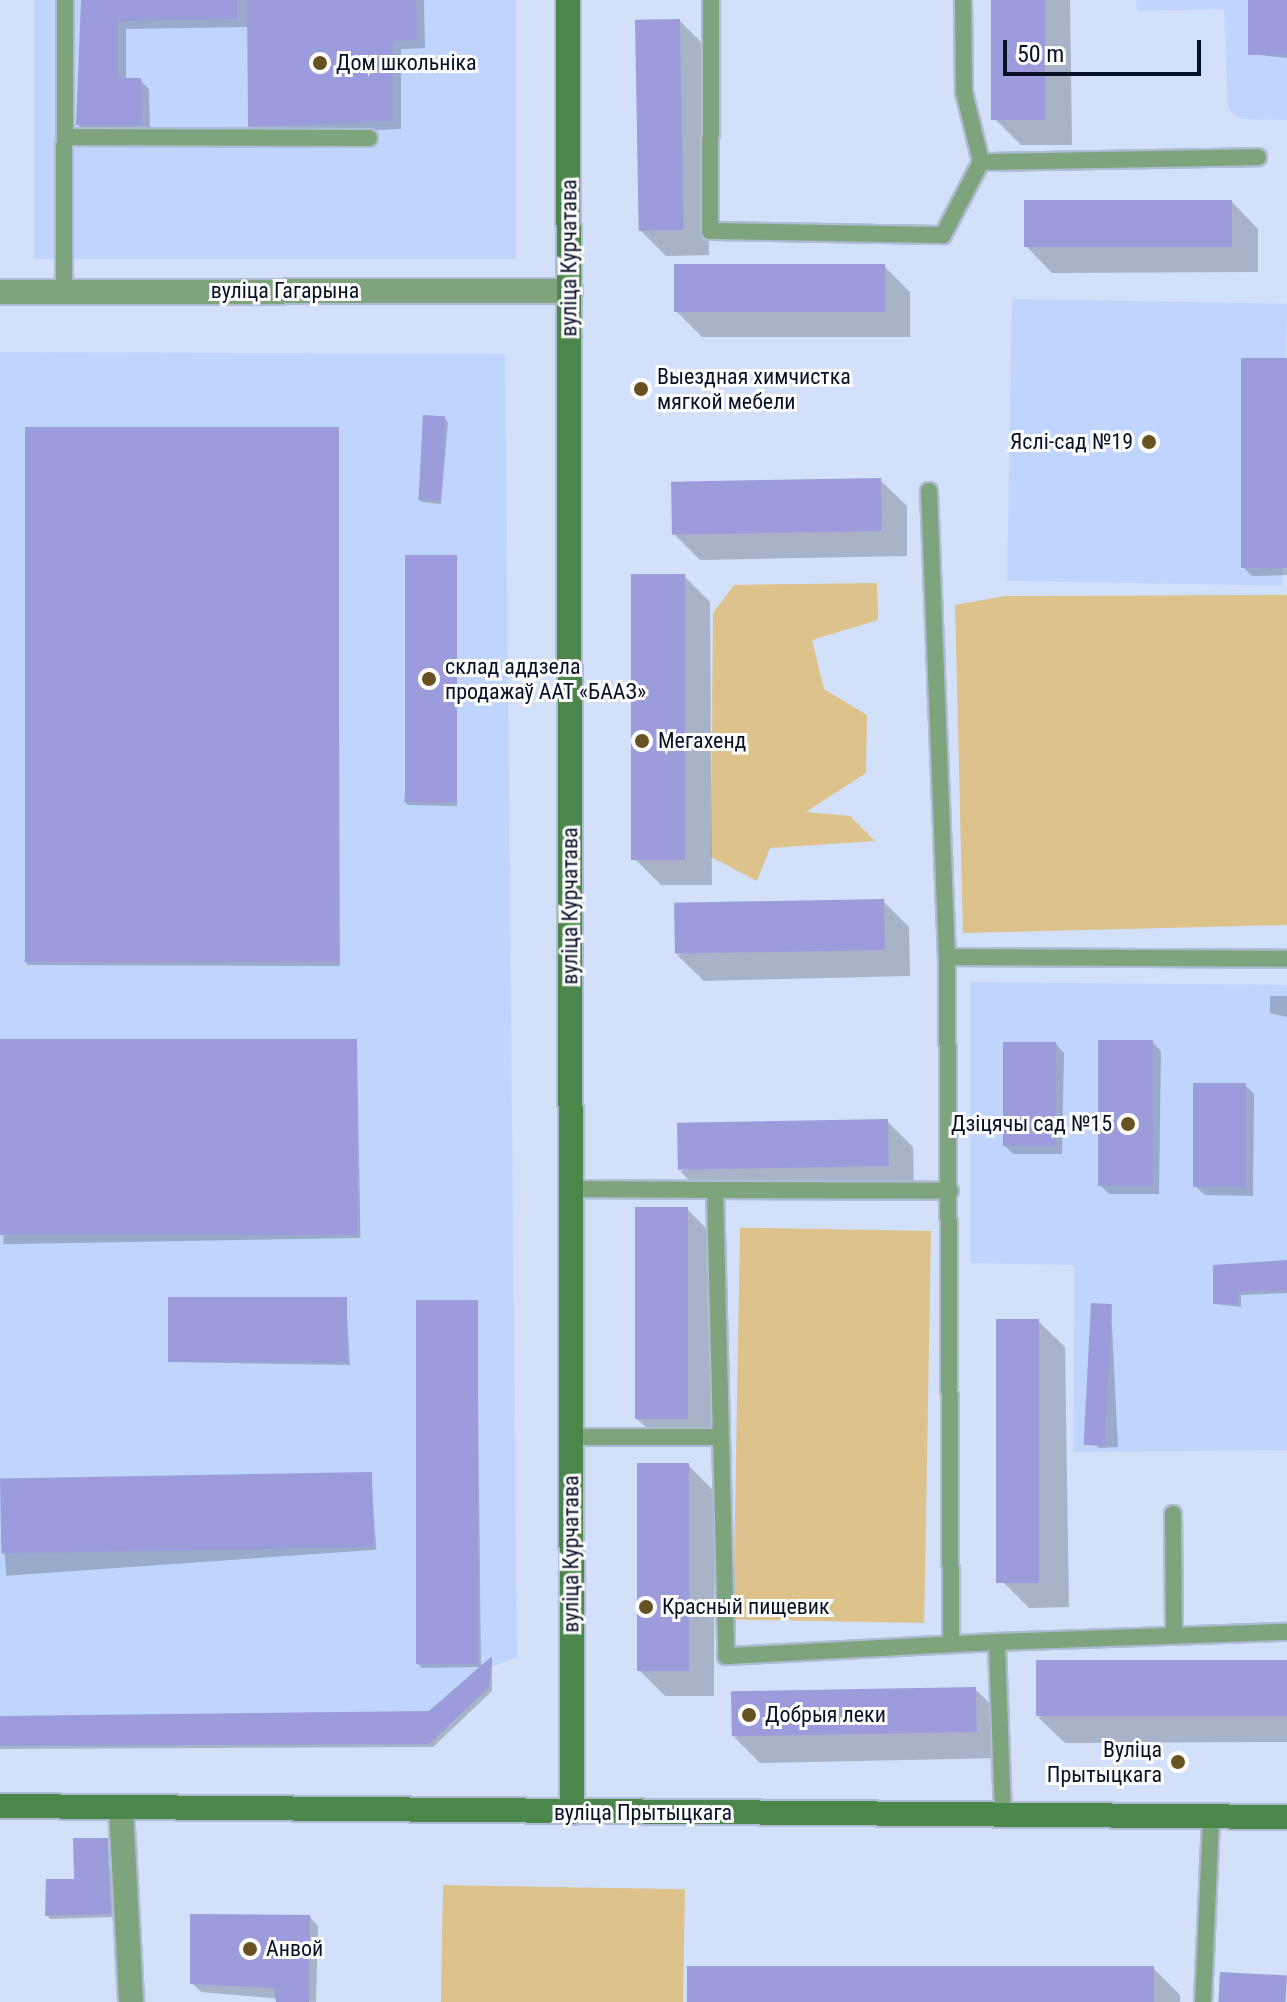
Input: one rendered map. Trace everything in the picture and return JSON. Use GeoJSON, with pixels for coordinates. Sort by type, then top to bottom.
{"type":"FeatureCollection","features":[{"type":"Feature","properties":{"kind":"street","name":"вуліца Курчатава"},"geometry":{"type":"LineString","coordinates":[[568,0],[572,1812]]}},
{"type":"Feature","properties":{"kind":"street","name":"вуліца Гагарына"},"geometry":{"type":"LineString","coordinates":[[0,292],[570,291]]}},
{"type":"Feature","properties":{"kind":"street","name":"вуліца Прытыцкага"},"geometry":{"type":"LineString","coordinates":[[0,1806],[1287,1817]]}},
{"type":"Feature","properties":{"kind":"street"},"geometry":{"type":"LineString","coordinates":[[121,1808],[131,2002]]}},
{"type":"Feature","properties":{"kind":"lane"},"geometry":{"type":"LineString","coordinates":[[64,292],[65,0]]}},
{"type":"Feature","properties":{"kind":"lane"},"geometry":{"type":"LineString","coordinates":[[711,0],[710,231],[943,235],[981,162],[964,92],[963,0]]}},
{"type":"Feature","properties":{"kind":"lane"},"geometry":{"type":"LineString","coordinates":[[65,137],[369,138]]}},
{"type":"Feature","properties":{"kind":"lane"},"geometry":{"type":"LineString","coordinates":[[981,162],[1258,157]]}},
{"type":"Feature","properties":{"kind":"lane"},"geometry":{"type":"LineString","coordinates":[[929,491],[947,957],[951,1644]]}},
{"type":"Feature","properties":{"kind":"lane"},"geometry":{"type":"LineString","coordinates":[[947,957],[1287,959]]}},
{"type":"Feature","properties":{"kind":"lane"},"geometry":{"type":"LineString","coordinates":[[571,1189],[950,1191]]}},
{"type":"Feature","properties":{"kind":"lane"},"geometry":{"type":"LineString","coordinates":[[715,1190],[726,1656],[997,1642],[1287,1632]]}},
{"type":"Feature","properties":{"kind":"lane"},"geometry":{"type":"LineString","coordinates":[[571,1437],[720,1437]]}},
{"type":"Feature","properties":{"kind":"lane"},"geometry":{"type":"LineString","coordinates":[[1173,1514],[1174,1636]]}},
{"type":"Feature","properties":{"kind":"lane"},"geometry":{"type":"LineString","coordinates":[[997,1642],[1003,1816]]}},
{"type":"Feature","properties":{"kind":"lane"},"geometry":{"type":"LineString","coordinates":[[1203,2002],[1211,1818]]}},
{"type":"Feature","properties":{"kind":"shaded area","name":"Дом школьніка"},"geometry":{"type":"Polygon","coordinates":[[[34,0],[516,0],[516,259],[34,259],[34,0]]]}},
{"type":"Feature","properties":{"kind":"shaded area"},"geometry":{"type":"Polygon","coordinates":[[[1136,0],[1287,0],[1287,120],[1241,119],[1228,109],[1224,9],[1137,11],[1136,0]]]}},
{"type":"Feature","properties":{"kind":"shaded area","name":"Яслі-сад №19"},"geometry":{"type":"Polygon","coordinates":[[[1012,299],[1287,304],[1282,586],[1007,581],[1012,299]]]}},
{"type":"Feature","properties":{"kind":"shaded area"},"geometry":{"type":"Polygon","coordinates":[[[0,352],[505,354],[517,1657],[491,1667],[489,1687],[429,1744],[0,1746],[0,352]]]}},
{"type":"Feature","properties":{"kind":"shaded area"},"geometry":{"type":"Polygon","coordinates":[[[877,583],[878,620],[812,640],[824,689],[867,715],[866,773],[806,812],[850,816],[875,841],[770,848],[757,881],[711,857],[713,613],[734,585],[877,583]]]}},
{"type":"Feature","properties":{"kind":"shaded area"},"geometry":{"type":"Polygon","coordinates":[[[1287,595],[1287,925],[963,933],[955,605],[1005,596],[1287,595]]]}},
{"type":"Feature","properties":{"kind":"shaded area","name":"Дзіцячы сад №15"},"geometry":{"type":"Polygon","coordinates":[[[970,982],[1287,985],[1287,1450],[1073,1452],[1074,1265],[970,1263],[970,982]]]}},
{"type":"Feature","properties":{"kind":"shaded area"},"geometry":{"type":"Polygon","coordinates":[[[740,1228],[931,1231],[924,1623],[733,1620],[740,1228]]]}},
{"type":"Feature","properties":{"kind":"shaded area"},"geometry":{"type":"Polygon","coordinates":[[[443,1885],[685,1889],[683,2002],[441,2002],[443,1885]]]}},
{"type":"Feature","properties":{"kind":"building"},"geometry":{"type":"Polygon","coordinates":[[[81,0],[237,0],[237,19],[118,21],[118,78],[141,78],[142,125],[76,125],[81,0]]]}},
{"type":"Feature","properties":{"kind":"building","name":"Дом школьніка"},"geometry":{"type":"Polygon","coordinates":[[[247,0],[416,0],[417,40],[393,41],[393,121],[248,127],[247,0]]]}},
{"type":"Feature","properties":{"kind":"building"},"geometry":{"type":"Polygon","coordinates":[[[991,0],[1045,0],[1045,120],[991,120],[991,0]]]}},
{"type":"Feature","properties":{"kind":"building"},"geometry":{"type":"Polygon","coordinates":[[[1248,0],[1287,0],[1287,55],[1248,55],[1248,0]]]}},
{"type":"Feature","properties":{"kind":"building"},"geometry":{"type":"Polygon","coordinates":[[[680,19],[684,230],[639,231],[635,20],[680,19]]]}},
{"type":"Feature","properties":{"kind":"building"},"geometry":{"type":"Polygon","coordinates":[[[1024,200],[1232,200],[1232,247],[1024,247],[1024,200]]]}},
{"type":"Feature","properties":{"kind":"building"},"geometry":{"type":"Polygon","coordinates":[[[674,264],[885,264],[885,312],[674,312],[674,264]]]}},
{"type":"Feature","properties":{"kind":"building"},"geometry":{"type":"Polygon","coordinates":[[[1241,358],[1287,358],[1287,568],[1241,568],[1241,358]]]}},
{"type":"Feature","properties":{"kind":"building"},"geometry":{"type":"Polygon","coordinates":[[[423,415],[445,416],[441,500],[419,499],[423,415]]]}},
{"type":"Feature","properties":{"kind":"building"},"geometry":{"type":"Polygon","coordinates":[[[25,427],[339,427],[339,962],[25,962],[25,427]]]}},
{"type":"Feature","properties":{"kind":"building"},"geometry":{"type":"Polygon","coordinates":[[[881,478],[882,531],[672,535],[671,482],[881,478]]]}},
{"type":"Feature","properties":{"kind":"building","name":"склад аддзела продажаў ААТ «БААЗ»"},"geometry":{"type":"Polygon","coordinates":[[[405,555],[457,555],[457,802],[405,802],[405,555]]]}},
{"type":"Feature","properties":{"kind":"building"},"geometry":{"type":"Polygon","coordinates":[[[631,574],[685,574],[685,860],[631,860],[631,574]]]}},
{"type":"Feature","properties":{"kind":"building"},"geometry":{"type":"Polygon","coordinates":[[[884,899],[885,950],[675,954],[674,903],[884,899]]]}},
{"type":"Feature","properties":{"kind":"building"},"geometry":{"type":"Polygon","coordinates":[[[0,1039],[357,1039],[357,1235],[0,1235],[0,1039]]]}},
{"type":"Feature","properties":{"kind":"building"},"geometry":{"type":"Polygon","coordinates":[[[1098,1040],[1153,1040],[1153,1186],[1098,1186],[1098,1040]]]}},
{"type":"Feature","properties":{"kind":"building"},"geometry":{"type":"Polygon","coordinates":[[[1003,1042],[1056,1042],[1056,1146],[1003,1146],[1003,1042]]]}},
{"type":"Feature","properties":{"kind":"building"},"geometry":{"type":"Polygon","coordinates":[[[1193,1083],[1246,1083],[1246,1187],[1193,1187],[1193,1083]]]}},
{"type":"Feature","properties":{"kind":"building"},"geometry":{"type":"Polygon","coordinates":[[[888,1119],[889,1166],[678,1170],[677,1123],[888,1119]]]}},
{"type":"Feature","properties":{"kind":"building"},"geometry":{"type":"Polygon","coordinates":[[[635,1207],[688,1207],[688,1419],[635,1419],[635,1207]]]}},
{"type":"Feature","properties":{"kind":"building"},"geometry":{"type":"Polygon","coordinates":[[[1287,1260],[1287,1290],[1238,1292],[1238,1304],[1213,1304],[1213,1265],[1287,1260]]]}},
{"type":"Feature","properties":{"kind":"building"},"geometry":{"type":"Polygon","coordinates":[[[168,1297],[347,1297],[347,1362],[168,1362],[168,1297]]]}},
{"type":"Feature","properties":{"kind":"building"},"geometry":{"type":"Polygon","coordinates":[[[416,1300],[478,1300],[478,1664],[416,1664],[416,1300]]]}},
{"type":"Feature","properties":{"kind":"building"},"geometry":{"type":"Polygon","coordinates":[[[1091,1303],[1112,1304],[1105,1446],[1084,1445],[1091,1303]]]}},
{"type":"Feature","properties":{"kind":"building"},"geometry":{"type":"Polygon","coordinates":[[[996,1319],[1039,1319],[1039,1583],[996,1583],[996,1319]]]}},
{"type":"Feature","properties":{"kind":"building"},"geometry":{"type":"Polygon","coordinates":[[[637,1463],[689,1463],[689,1671],[637,1671],[637,1463]]]}},
{"type":"Feature","properties":{"kind":"building"},"geometry":{"type":"Polygon","coordinates":[[[372,1472],[373,1547],[1,1553],[0,1478],[372,1472]]]}},
{"type":"Feature","properties":{"kind":"building"},"geometry":{"type":"Polygon","coordinates":[[[492,1656],[489,1687],[429,1744],[0,1746],[0,1716],[429,1711],[492,1656]]]}},
{"type":"Feature","properties":{"kind":"building"},"geometry":{"type":"Polygon","coordinates":[[[1036,1660],[1287,1660],[1287,1716],[1036,1716],[1036,1660]]]}},
{"type":"Feature","properties":{"kind":"building"},"geometry":{"type":"Polygon","coordinates":[[[976,1687],[977,1732],[732,1736],[731,1691],[976,1687]]]}},
{"type":"Feature","properties":{"kind":"building"},"geometry":{"type":"Polygon","coordinates":[[[73,1838],[108,1838],[111,1914],[45,1916],[46,1879],[74,1879],[73,1838]]]}},
{"type":"Feature","properties":{"kind":"building","name":"Анвой"},"geometry":{"type":"Polygon","coordinates":[[[190,1914],[310,1915],[309,2002],[276,2002],[274,1988],[190,1984],[190,1914]]]}},
{"type":"Feature","properties":{"kind":"building"},"geometry":{"type":"Polygon","coordinates":[[[687,1966],[1154,1966],[1154,2002],[687,2002],[687,1966]]]}},
{"type":"Feature","properties":{"kind":"building"},"geometry":{"type":"Polygon","coordinates":[[[1220,1972],[1287,1976],[1286,2002],[1218,2002],[1220,1972]]]}},
{"type":"Feature","properties":{"kind":"place","name":"Дом школьніка"},"geometry":{"type":"Point","coordinates":[320,63]}},
{"type":"Feature","properties":{"kind":"place","name":"Выездная химчистка мягкой мебели"},"geometry":{"type":"Point","coordinates":[641,389]}},
{"type":"Feature","properties":{"kind":"place","name":"Яслі-сад №19"},"geometry":{"type":"Point","coordinates":[1149,442]}},
{"type":"Feature","properties":{"kind":"place","name":"склад аддзела продажаў ААТ «БААЗ»"},"geometry":{"type":"Point","coordinates":[429,679]}},
{"type":"Feature","properties":{"kind":"place","name":"Мегахенд"},"geometry":{"type":"Point","coordinates":[642,741]}},
{"type":"Feature","properties":{"kind":"place","name":"Дзіцячы сад №15"},"geometry":{"type":"Point","coordinates":[1128,1124]}},
{"type":"Feature","properties":{"kind":"place","name":"Красный пищевик"},"geometry":{"type":"Point","coordinates":[646,1607]}},
{"type":"Feature","properties":{"kind":"place","name":"Добрыя леки"},"geometry":{"type":"Point","coordinates":[749,1715]}},
{"type":"Feature","properties":{"kind":"place","name":"Вуліца Прытыцкага"},"geometry":{"type":"Point","coordinates":[1178,1762]}},
{"type":"Feature","properties":{"kind":"place","name":"Анвой"},"geometry":{"type":"Point","coordinates":[250,1949]}}]}
